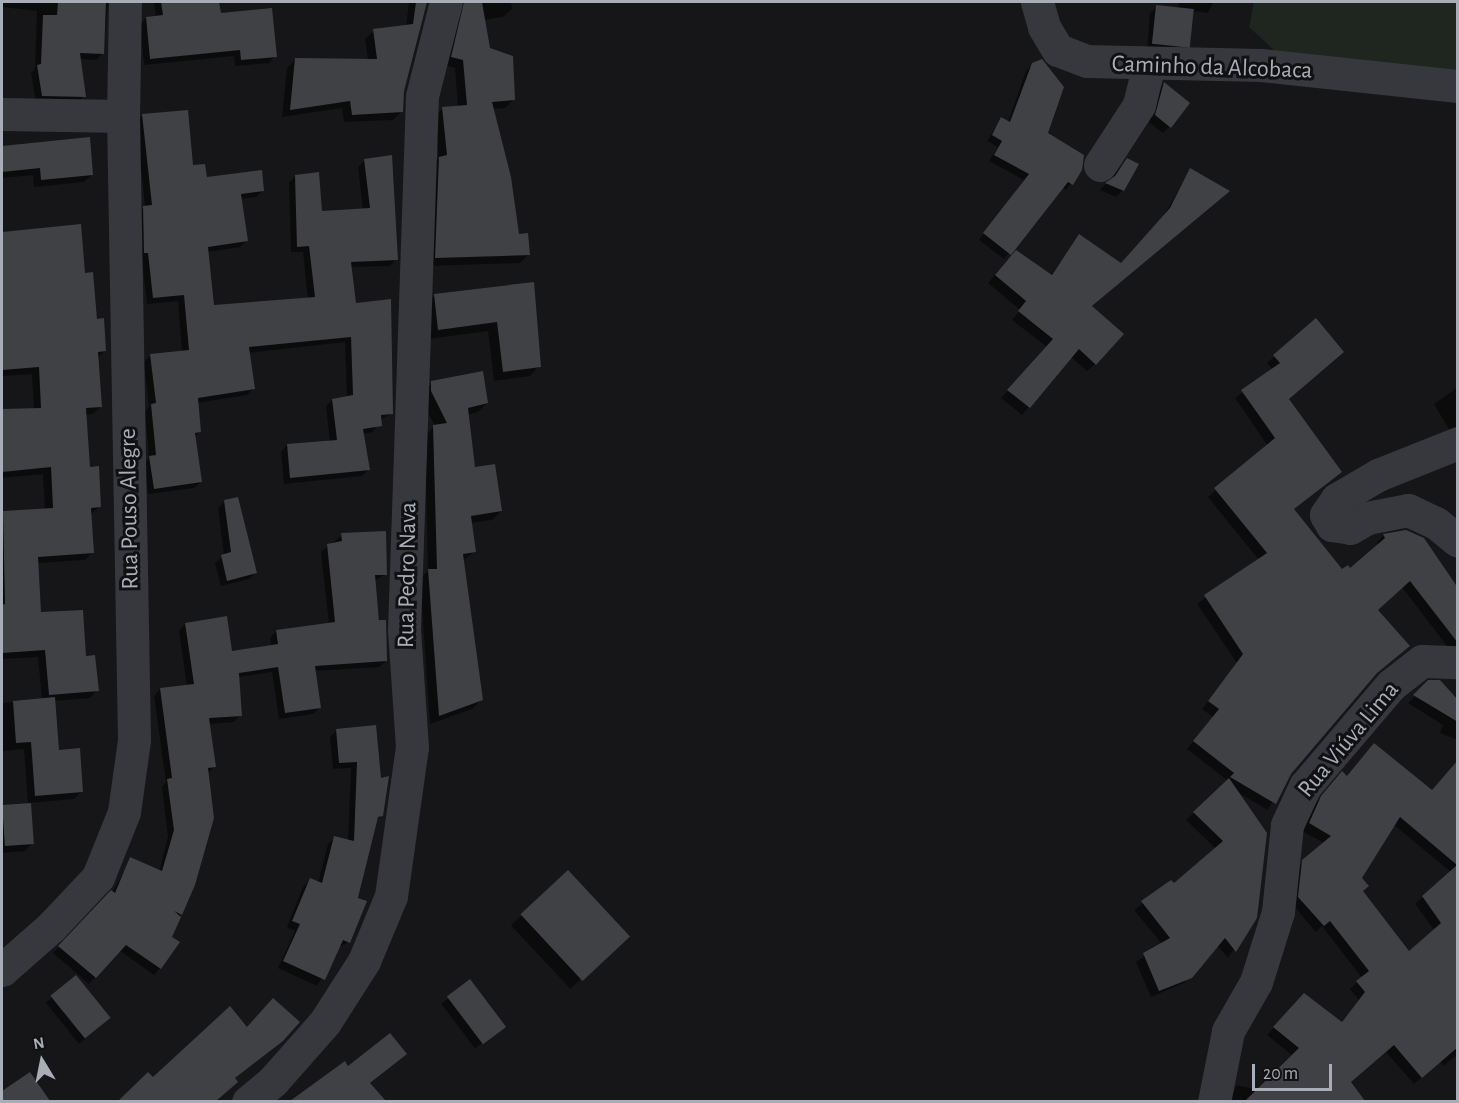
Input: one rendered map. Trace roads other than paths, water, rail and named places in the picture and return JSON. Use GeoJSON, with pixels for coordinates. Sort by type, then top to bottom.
{"type":"FeatureCollection","features":[{"type":"Feature","properties":{"kind":"street","name":"Rua Pouso Alegre"},"geometry":{"type":"LineString","coordinates":[[2,970],[51,927],[98,877],[124,812],[134,740],[123,116],[125,2]]}},
{"type":"Feature","properties":{"kind":"street","name":"Rua Pedro Nava"},"geometry":{"type":"LineString","coordinates":[[248,1101],[273,1082],[325,1022],[364,961],[391,896],[412,747],[404,630],[423,96],[446,2]]}},
{"type":"Feature","properties":{"kind":"street","name":"Caminho da Alcobaca"},"geometry":{"type":"LineString","coordinates":[[1037,2],[1044,27],[1058,50],[1087,61],[1261,65],[1458,86]]}},
{"type":"Feature","properties":{"kind":"street"},"geometry":{"type":"LineString","coordinates":[[1100,165],[1139,105],[1149,64]]}},
{"type":"Feature","properties":{"kind":"street"},"geometry":{"type":"LineString","coordinates":[[2,114],[123,116]]}},
{"type":"Feature","properties":{"kind":"street"},"geometry":{"type":"LineString","coordinates":[[1458,443],[1378,475],[1337,499],[1326,515],[1332,525],[1350,528],[1367,518],[1408,510],[1436,523],[1458,541]]}},
{"type":"Feature","properties":{"kind":"street","name":"Rua Viúva Lima"},"geometry":{"type":"LineString","coordinates":[[1214,1101],[1228,1031],[1256,982],[1278,912],[1287,825],[1305,786],[1391,685],[1422,661],[1458,662]]}}]}
